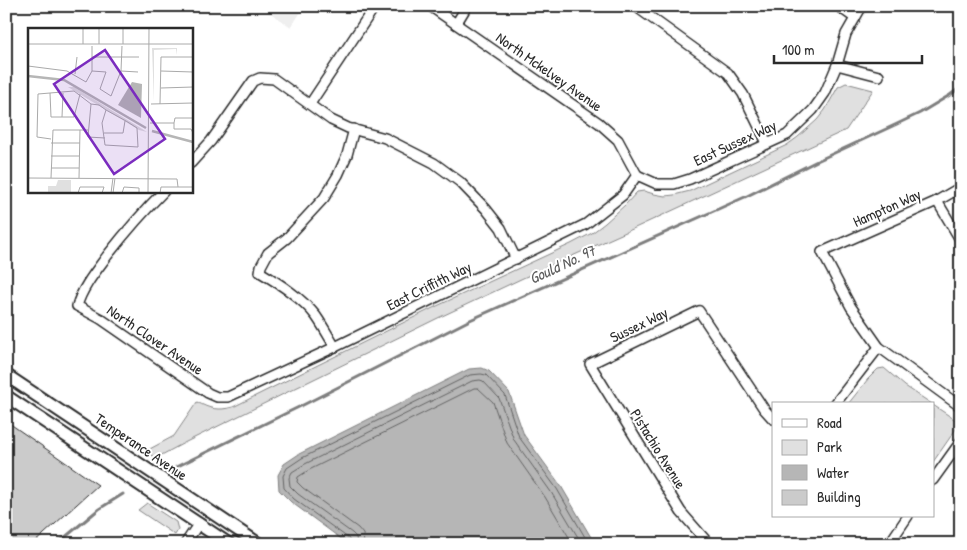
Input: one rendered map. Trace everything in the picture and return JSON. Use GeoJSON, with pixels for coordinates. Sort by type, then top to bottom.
{"type":"FeatureCollection","features":[{"type":"Feature","properties":{"kind":"main road","name":"Temperance Avenue"},"geometry":{"type":"LineString","coordinates":[[6,375],[259,544]]}},
{"type":"Feature","properties":{"kind":"main road"},"geometry":{"type":"LineString","coordinates":[[6,396],[229,544]]}},
{"type":"Feature","properties":{"kind":"main road"},"geometry":{"type":"LineString","coordinates":[[199,523],[216,523],[247,544]]}},
{"type":"Feature","properties":{"kind":"street"},"geometry":{"type":"LineString","coordinates":[[310,104],[375,6]]}},
{"type":"Feature","properties":{"kind":"street","name":"North Mckelvey Avenue"},"geometry":{"type":"LineString","coordinates":[[430,6],[599,123],[618,140],[637,175]]}},
{"type":"Feature","properties":{"kind":"street"},"geometry":{"type":"LineString","coordinates":[[456,24],[467,6]]}},
{"type":"Feature","properties":{"kind":"street"},"geometry":{"type":"LineString","coordinates":[[634,6],[728,73],[743,94],[767,143]]}},
{"type":"Feature","properties":{"kind":"street"},"geometry":{"type":"LineString","coordinates":[[838,6],[855,18]]}},
{"type":"Feature","properties":{"kind":"street","name":"East Sussex Way"},"geometry":{"type":"LineString","coordinates":[[637,175],[657,184],[674,184],[690,179],[788,134],[813,110],[825,93],[837,65],[846,34],[862,6]]}},
{"type":"Feature","properties":{"kind":"street"},"geometry":{"type":"LineString","coordinates":[[837,65],[879,76]]}},
{"type":"Feature","properties":{"kind":"street"},"geometry":{"type":"LineString","coordinates":[[192,162],[211,141],[253,81],[260,78],[274,79],[331,120],[385,138],[434,163],[460,182],[501,228],[516,259]]}},
{"type":"Feature","properties":{"kind":"street"},"geometry":{"type":"LineString","coordinates":[[335,347],[315,315],[298,298],[281,284],[260,272],[261,266],[268,254],[287,238],[324,198],[347,155],[354,129]]}},
{"type":"Feature","properties":{"kind":"street","name":"East Criffith Way"},"geometry":{"type":"LineString","coordinates":[[217,397],[233,394],[335,347],[586,224],[623,195],[637,175]]}},
{"type":"Feature","properties":{"kind":"street","name":"Hampton Way"},"geometry":{"type":"LineString","coordinates":[[879,348],[850,307],[822,252],[937,201],[961,187]]}},
{"type":"Feature","properties":{"kind":"street","name":"North Clover Avenue"},"geometry":{"type":"LineString","coordinates":[[163,192],[125,234],[98,268],[80,296],[77,306],[101,320],[208,393],[217,397]]}},
{"type":"Feature","properties":{"kind":"street"},"geometry":{"type":"LineString","coordinates":[[937,201],[961,240]]}},
{"type":"Feature","properties":{"kind":"street","name":"Sussex Way"},"geometry":{"type":"LineString","coordinates":[[590,364],[699,311],[772,419]]}},
{"type":"Feature","properties":{"kind":"street"},"geometry":{"type":"LineString","coordinates":[[837,402],[879,348],[961,407]]}},
{"type":"Feature","properties":{"kind":"street","name":"Pistachio Avenue"},"geometry":{"type":"LineString","coordinates":[[590,364],[681,512],[709,544]]}},
{"type":"Feature","properties":{"kind":"street"},"geometry":{"type":"LineString","coordinates":[[934,479],[961,441]]}},
{"type":"Feature","properties":{"kind":"street"},"geometry":{"type":"LineString","coordinates":[[889,544],[907,518]]}},
{"type":"Feature","properties":{"kind":"street"},"geometry":{"type":"LineString","coordinates":[[185,544],[199,523]]}},
{"type":"Feature","properties":{"kind":"shaded area"},"geometry":{"type":"Polygon","coordinates":[[[260,6],[305,6],[291,27],[260,6]]]}},
{"type":"Feature","properties":{"kind":"green space"},"geometry":{"type":"Polygon","coordinates":[[[846,83],[873,90],[846,130],[438,318],[156,458],[146,451],[174,436],[197,402],[214,409],[233,407],[437,306],[592,233],[625,205],[637,192],[644,191],[665,196],[690,191],[787,145],[817,120],[838,87],[846,83]]]}},
{"type":"Feature","properties":{"kind":"green space"},"geometry":{"type":"Polygon","coordinates":[[[884,368],[905,386],[929,402],[850,402],[878,369],[884,368]]]}},
{"type":"Feature","properties":{"kind":"green space"},"geometry":{"type":"Polygon","coordinates":[[[934,406],[957,421],[958,426],[934,461],[934,406]]]}},
{"type":"Feature","properties":{"kind":"green space"},"geometry":{"type":"Polygon","coordinates":[[[147,503],[176,522],[178,530],[175,535],[138,510],[147,503]]]}},
{"type":"Feature","properties":{"kind":"water"},"geometry":{"type":"Polygon","coordinates":[[[482,368],[489,371],[509,392],[524,435],[561,486],[595,544],[348,544],[291,502],[279,490],[278,475],[284,464],[299,454],[469,369],[482,368]]]}},
{"type":"Feature","properties":{"kind":"building"},"geometry":{"type":"Polygon","coordinates":[[[6,421],[98,485],[33,544],[6,544],[6,421]]]}},
{"type":"Feature","properties":{"kind":"waterway","name":"Gould No. 97"},"geometry":{"type":"LineString","coordinates":[[176,467],[470,320],[745,197],[920,113],[961,87]]}},
{"type":"Feature","properties":{"kind":"waterway","name":"Gould No. 97"},"geometry":{"type":"LineString","coordinates":[[57,544],[99,509],[123,494]]}}]}
